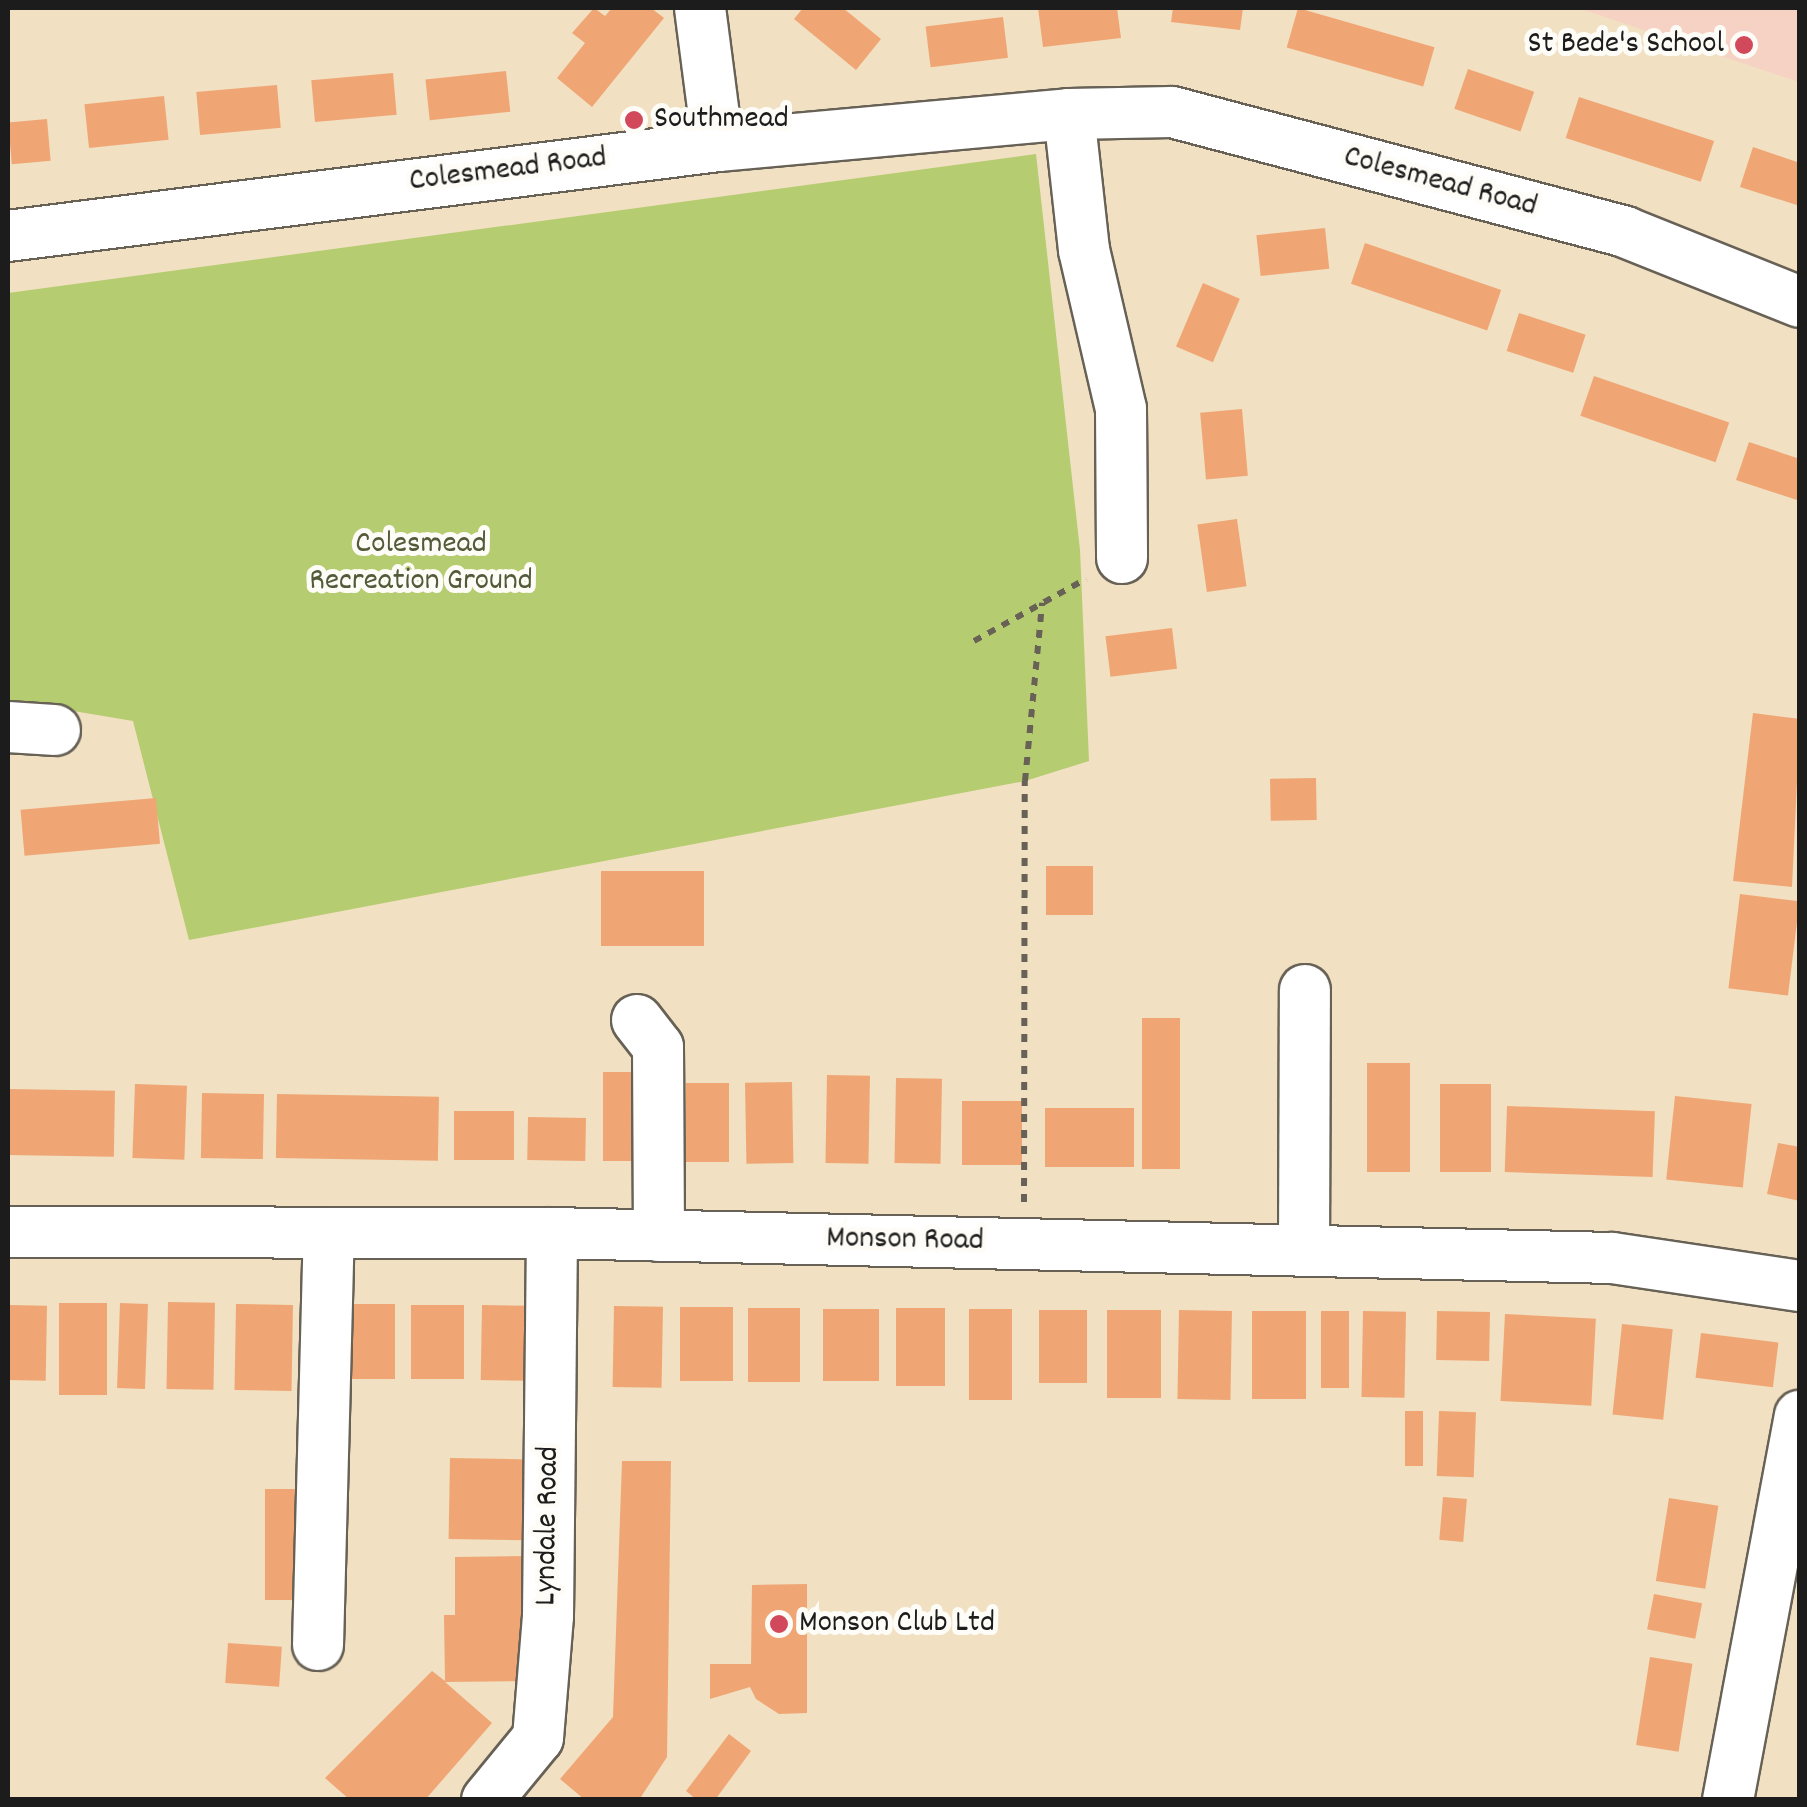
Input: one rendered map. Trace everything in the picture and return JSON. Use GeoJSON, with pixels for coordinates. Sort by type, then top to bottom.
{"type":"FeatureCollection","features":[{"type":"Feature","properties":{"kind":"street"},"geometry":{"type":"LineString","coordinates":[[700,8],[718,146]]}},
{"type":"Feature","properties":{"kind":"street","name":"Colesmead Road"},"geometry":{"type":"LineString","coordinates":[[8,236],[718,146],[1069,114],[1172,112],[1625,232],[1800,302]]}},
{"type":"Feature","properties":{"kind":"street"},"geometry":{"type":"LineString","coordinates":[[1069,114],[1084,250],[1120,409],[1122,558]]}},
{"type":"Feature","properties":{"kind":"street"},"geometry":{"type":"LineString","coordinates":[[1304,1251],[1305,990]]}},
{"type":"Feature","properties":{"kind":"street"},"geometry":{"type":"LineString","coordinates":[[636,1020],[658,1047],[658,1236]]}},
{"type":"Feature","properties":{"kind":"street","name":"Monson Road"},"geometry":{"type":"LineString","coordinates":[[8,1232],[552,1234],[1612,1258],[1800,1286]]}},
{"type":"Feature","properties":{"kind":"street"},"geometry":{"type":"LineString","coordinates":[[318,1644],[329,1233]]}},
{"type":"Feature","properties":{"kind":"street","name":"Lyndale Road"},"geometry":{"type":"LineString","coordinates":[[487,1800],[538,1738],[548,1616],[552,1234]]}},
{"type":"Feature","properties":{"kind":"street"},"geometry":{"type":"LineString","coordinates":[[1728,1800],[1800,1416]]}},
{"type":"Feature","properties":{"kind":"path"},"geometry":{"type":"LineString","coordinates":[[974,641],[1122,558]]}},
{"type":"Feature","properties":{"kind":"path"},"geometry":{"type":"LineString","coordinates":[[1022,1244],[1025,780],[1042,604]]}},
{"type":"Feature","properties":{"kind":"shaded area","name":"St Bede's School"},"geometry":{"type":"Polygon","coordinates":[[[1578,8],[1799,8],[1799,82],[1578,8]]]}},
{"type":"Feature","properties":{"kind":"green space","name":"Colesmead Recreation Ground"},"geometry":{"type":"Polygon","coordinates":[[[1036,154],[1080,550],[1089,761],[1025,781],[189,940],[133,721],[8,700],[8,293],[1036,154]]]}},
{"type":"Feature","properties":{"kind":"building"},"geometry":{"type":"Polygon","coordinates":[[[594,8],[605,16],[612,8],[651,8],[664,18],[592,107],[557,78],[585,43],[572,33],[594,8]]]}},
{"type":"Feature","properties":{"kind":"building"},"geometry":{"type":"Polygon","coordinates":[[[803,8],[843,8],[881,39],[856,70],[794,19],[803,8]]]}},
{"type":"Feature","properties":{"kind":"building"},"geometry":{"type":"Polygon","coordinates":[[[1038,8],[1117,8],[1121,38],[1043,47],[1038,8]]]}},
{"type":"Feature","properties":{"kind":"building"},"geometry":{"type":"Polygon","coordinates":[[[1173,8],[1243,8],[1240,30],[1171,22],[1173,8]]]}},
{"type":"Feature","properties":{"kind":"building"},"geometry":{"type":"Polygon","coordinates":[[[1298,8],[1434,47],[1423,87],[1287,47],[1298,8]]]}},
{"type":"Feature","properties":{"kind":"building"},"geometry":{"type":"Polygon","coordinates":[[[1003,17],[1008,58],[931,67],[926,27],[1003,17]]]}},
{"type":"Feature","properties":{"kind":"building"},"geometry":{"type":"Polygon","coordinates":[[[1468,69],[1534,92],[1521,132],[1454,109],[1468,69]]]}},
{"type":"Feature","properties":{"kind":"building"},"geometry":{"type":"Polygon","coordinates":[[[506,71],[510,112],[430,120],[425,79],[506,71]]]}},
{"type":"Feature","properties":{"kind":"building"},"geometry":{"type":"Polygon","coordinates":[[[393,73],[397,115],[315,122],[311,80],[393,73]]]}},
{"type":"Feature","properties":{"kind":"building"},"geometry":{"type":"Polygon","coordinates":[[[277,85],[281,128],[200,135],[196,92],[277,85]]]}},
{"type":"Feature","properties":{"kind":"building"},"geometry":{"type":"Polygon","coordinates":[[[164,96],[169,140],[89,148],[84,104],[164,96]]]}},
{"type":"Feature","properties":{"kind":"building"},"geometry":{"type":"Polygon","coordinates":[[[1579,97],[1714,141],[1701,182],[1566,138],[1579,97]]]}},
{"type":"Feature","properties":{"kind":"building"},"geometry":{"type":"Polygon","coordinates":[[[47,119],[51,161],[12,164],[8,122],[47,119]]]}},
{"type":"Feature","properties":{"kind":"building"},"geometry":{"type":"Polygon","coordinates":[[[1753,147],[1800,163],[1800,206],[1740,187],[1753,147]]]}},
{"type":"Feature","properties":{"kind":"building"},"geometry":{"type":"Polygon","coordinates":[[[1325,228],[1329,269],[1261,276],[1256,235],[1325,228]]]}},
{"type":"Feature","properties":{"kind":"building"},"geometry":{"type":"Polygon","coordinates":[[[1365,243],[1501,290],[1487,331],[1351,284],[1365,243]]]}},
{"type":"Feature","properties":{"kind":"building"},"geometry":{"type":"Polygon","coordinates":[[[1203,283],[1240,299],[1213,362],[1176,347],[1203,283]]]}},
{"type":"Feature","properties":{"kind":"building"},"geometry":{"type":"Polygon","coordinates":[[[1519,313],[1586,335],[1573,373],[1507,351],[1519,313]]]}},
{"type":"Feature","properties":{"kind":"building"},"geometry":{"type":"Polygon","coordinates":[[[1594,376],[1729,423],[1716,462],[1580,416],[1594,376]]]}},
{"type":"Feature","properties":{"kind":"building"},"geometry":{"type":"Polygon","coordinates":[[[1242,409],[1248,476],[1206,479],[1200,413],[1242,409]]]}},
{"type":"Feature","properties":{"kind":"building"},"geometry":{"type":"Polygon","coordinates":[[[1749,442],[1800,459],[1800,501],[1736,480],[1749,442]]]}},
{"type":"Feature","properties":{"kind":"building"},"geometry":{"type":"Polygon","coordinates":[[[1237,519],[1246,586],[1207,592],[1197,525],[1237,519]]]}},
{"type":"Feature","properties":{"kind":"building"},"geometry":{"type":"Polygon","coordinates":[[[1172,628],[1177,669],[1110,677],[1105,636],[1172,628]]]}},
{"type":"Feature","properties":{"kind":"building"},"geometry":{"type":"Polygon","coordinates":[[[1753,713],[1800,719],[1792,887],[1733,881],[1753,713]]]}},
{"type":"Feature","properties":{"kind":"building"},"geometry":{"type":"Polygon","coordinates":[[[1316,778],[1317,820],[1271,821],[1270,779],[1316,778]]]}},
{"type":"Feature","properties":{"kind":"building"},"geometry":{"type":"Polygon","coordinates":[[[156,798],[160,844],[25,856],[21,810],[156,798]]]}},
{"type":"Feature","properties":{"kind":"building"},"geometry":{"type":"Polygon","coordinates":[[[1046,866],[1093,866],[1093,915],[1046,915],[1046,866]]]}},
{"type":"Feature","properties":{"kind":"building"},"geometry":{"type":"Polygon","coordinates":[[[601,871],[704,871],[704,946],[601,946],[601,871]]]}},
{"type":"Feature","properties":{"kind":"building"},"geometry":{"type":"Polygon","coordinates":[[[1740,894],[1800,901],[1788,996],[1728,988],[1740,894]]]}},
{"type":"Feature","properties":{"kind":"building"},"geometry":{"type":"Polygon","coordinates":[[[1142,1018],[1180,1018],[1180,1169],[1142,1169],[1142,1018]]]}},
{"type":"Feature","properties":{"kind":"building"},"geometry":{"type":"Polygon","coordinates":[[[1367,1063],[1410,1063],[1410,1172],[1367,1172],[1367,1063]]]}},
{"type":"Feature","properties":{"kind":"building"},"geometry":{"type":"Polygon","coordinates":[[[603,1072],[650,1072],[650,1161],[603,1161],[603,1072]]]}},
{"type":"Feature","properties":{"kind":"building"},"geometry":{"type":"Polygon","coordinates":[[[827,1075],[870,1076],[868,1164],[825,1163],[827,1075]]]}},
{"type":"Feature","properties":{"kind":"building"},"geometry":{"type":"Polygon","coordinates":[[[896,1078],[942,1079],[941,1164],[895,1163],[896,1078]]]}},
{"type":"Feature","properties":{"kind":"building"},"geometry":{"type":"Polygon","coordinates":[[[792,1082],[793,1163],[746,1164],[745,1083],[792,1082]]]}},
{"type":"Feature","properties":{"kind":"building"},"geometry":{"type":"Polygon","coordinates":[[[686,1083],[729,1083],[729,1162],[686,1162],[686,1083]]]}},
{"type":"Feature","properties":{"kind":"building"},"geometry":{"type":"Polygon","coordinates":[[[135,1084],[187,1086],[184,1160],[132,1158],[135,1084]]]}},
{"type":"Feature","properties":{"kind":"building"},"geometry":{"type":"Polygon","coordinates":[[[1440,1084],[1491,1084],[1491,1172],[1440,1172],[1440,1084]]]}},
{"type":"Feature","properties":{"kind":"building"},"geometry":{"type":"Polygon","coordinates":[[[8,1089],[115,1091],[114,1157],[8,1155],[8,1089]]]}},
{"type":"Feature","properties":{"kind":"building"},"geometry":{"type":"Polygon","coordinates":[[[202,1093],[264,1094],[263,1159],[201,1158],[202,1093]]]}},
{"type":"Feature","properties":{"kind":"building"},"geometry":{"type":"Polygon","coordinates":[[[277,1094],[439,1097],[438,1161],[276,1158],[277,1094]]]}},
{"type":"Feature","properties":{"kind":"building"},"geometry":{"type":"Polygon","coordinates":[[[1675,1096],[1752,1104],[1743,1188],[1666,1180],[1675,1096]]]}},
{"type":"Feature","properties":{"kind":"building"},"geometry":{"type":"Polygon","coordinates":[[[962,1101],[1022,1101],[1022,1165],[962,1165],[962,1101]]]}},
{"type":"Feature","properties":{"kind":"building"},"geometry":{"type":"Polygon","coordinates":[[[1507,1106],[1655,1111],[1653,1177],[1505,1172],[1507,1106]]]}},
{"type":"Feature","properties":{"kind":"building"},"geometry":{"type":"Polygon","coordinates":[[[1045,1108],[1134,1108],[1134,1167],[1045,1167],[1045,1108]]]}},
{"type":"Feature","properties":{"kind":"building"},"geometry":{"type":"Polygon","coordinates":[[[454,1111],[514,1111],[514,1160],[454,1160],[454,1111]]]}},
{"type":"Feature","properties":{"kind":"building"},"geometry":{"type":"Polygon","coordinates":[[[528,1117],[586,1118],[585,1161],[527,1160],[528,1117]]]}},
{"type":"Feature","properties":{"kind":"building"},"geometry":{"type":"Polygon","coordinates":[[[1778,1143],[1800,1147],[1800,1201],[1767,1194],[1778,1143]]]}},
{"type":"Feature","properties":{"kind":"building"},"geometry":{"type":"Polygon","coordinates":[[[168,1302],[215,1303],[213,1390],[166,1389],[168,1302]]]}},
{"type":"Feature","properties":{"kind":"building"},"geometry":{"type":"Polygon","coordinates":[[[59,1303],[107,1303],[107,1395],[59,1395],[59,1303]]]}},
{"type":"Feature","properties":{"kind":"building"},"geometry":{"type":"Polygon","coordinates":[[[120,1303],[148,1304],[145,1389],[117,1388],[120,1303]]]}},
{"type":"Feature","properties":{"kind":"building"},"geometry":{"type":"Polygon","coordinates":[[[236,1304],[293,1305],[291,1391],[234,1390],[236,1304]]]}},
{"type":"Feature","properties":{"kind":"building"},"geometry":{"type":"Polygon","coordinates":[[[343,1304],[395,1304],[395,1379],[343,1379],[343,1304]]]}},
{"type":"Feature","properties":{"kind":"building"},"geometry":{"type":"Polygon","coordinates":[[[8,1305],[47,1306],[46,1381],[8,1380],[8,1305]]]}},
{"type":"Feature","properties":{"kind":"building"},"geometry":{"type":"Polygon","coordinates":[[[411,1305],[464,1305],[464,1379],[411,1379],[411,1305]]]}},
{"type":"Feature","properties":{"kind":"building"},"geometry":{"type":"Polygon","coordinates":[[[482,1305],[532,1306],[531,1381],[481,1380],[482,1305]]]}},
{"type":"Feature","properties":{"kind":"building"},"geometry":{"type":"Polygon","coordinates":[[[614,1306],[663,1307],[662,1388],[613,1387],[614,1306]]]}},
{"type":"Feature","properties":{"kind":"building"},"geometry":{"type":"Polygon","coordinates":[[[680,1307],[733,1307],[733,1381],[680,1381],[680,1307]]]}},
{"type":"Feature","properties":{"kind":"building"},"geometry":{"type":"Polygon","coordinates":[[[748,1308],[800,1308],[800,1382],[748,1382],[748,1308]]]}},
{"type":"Feature","properties":{"kind":"building"},"geometry":{"type":"Polygon","coordinates":[[[896,1308],[945,1308],[945,1386],[896,1386],[896,1308]]]}},
{"type":"Feature","properties":{"kind":"building"},"geometry":{"type":"Polygon","coordinates":[[[823,1309],[879,1309],[879,1381],[823,1381],[823,1309]]]}},
{"type":"Feature","properties":{"kind":"building"},"geometry":{"type":"Polygon","coordinates":[[[969,1309],[1012,1309],[1012,1400],[969,1400],[969,1309]]]}},
{"type":"Feature","properties":{"kind":"building"},"geometry":{"type":"Polygon","coordinates":[[[1039,1310],[1087,1310],[1087,1383],[1039,1383],[1039,1310]]]}},
{"type":"Feature","properties":{"kind":"building"},"geometry":{"type":"Polygon","coordinates":[[[1107,1310],[1161,1310],[1161,1398],[1107,1398],[1107,1310]]]}},
{"type":"Feature","properties":{"kind":"building"},"geometry":{"type":"Polygon","coordinates":[[[1179,1310],[1232,1311],[1230,1400],[1177,1399],[1179,1310]]]}},
{"type":"Feature","properties":{"kind":"building"},"geometry":{"type":"Polygon","coordinates":[[[1252,1311],[1306,1311],[1306,1399],[1252,1399],[1252,1311]]]}},
{"type":"Feature","properties":{"kind":"building"},"geometry":{"type":"Polygon","coordinates":[[[1321,1311],[1349,1311],[1349,1388],[1321,1388],[1321,1311]]]}},
{"type":"Feature","properties":{"kind":"building"},"geometry":{"type":"Polygon","coordinates":[[[1363,1311],[1406,1312],[1404,1398],[1361,1397],[1363,1311]]]}},
{"type":"Feature","properties":{"kind":"building"},"geometry":{"type":"Polygon","coordinates":[[[1437,1311],[1490,1312],[1489,1361],[1436,1360],[1437,1311]]]}},
{"type":"Feature","properties":{"kind":"building"},"geometry":{"type":"Polygon","coordinates":[[[1505,1314],[1596,1319],[1591,1406],[1500,1401],[1505,1314]]]}},
{"type":"Feature","properties":{"kind":"building"},"geometry":{"type":"Polygon","coordinates":[[[1622,1324],[1673,1329],[1663,1420],[1612,1415],[1622,1324]]]}},
{"type":"Feature","properties":{"kind":"building"},"geometry":{"type":"Polygon","coordinates":[[[1701,1333],[1778,1343],[1773,1387],[1696,1378],[1701,1333]]]}},
{"type":"Feature","properties":{"kind":"building"},"geometry":{"type":"Polygon","coordinates":[[[1405,1411],[1423,1411],[1423,1466],[1405,1466],[1405,1411]]]}},
{"type":"Feature","properties":{"kind":"building"},"geometry":{"type":"Polygon","coordinates":[[[1439,1411],[1476,1412],[1474,1477],[1437,1476],[1439,1411]]]}},
{"type":"Feature","properties":{"kind":"building"},"geometry":{"type":"Polygon","coordinates":[[[450,1458],[529,1459],[528,1540],[449,1539],[450,1458]]]}},
{"type":"Feature","properties":{"kind":"building"},"geometry":{"type":"Polygon","coordinates":[[[622,1461],[671,1461],[667,1757],[639,1800],[585,1800],[560,1779],[613,1717],[622,1461]]]}},
{"type":"Feature","properties":{"kind":"building"},"geometry":{"type":"Polygon","coordinates":[[[265,1489],[302,1489],[302,1600],[265,1600],[265,1489]]]}},
{"type":"Feature","properties":{"kind":"building"},"geometry":{"type":"Polygon","coordinates":[[[1443,1497],[1467,1499],[1463,1542],[1439,1540],[1443,1497]]]}},
{"type":"Feature","properties":{"kind":"building"},"geometry":{"type":"Polygon","coordinates":[[[1669,1498],[1718,1506],[1705,1589],[1656,1581],[1669,1498]]]}},
{"type":"Feature","properties":{"kind":"building"},"geometry":{"type":"Polygon","coordinates":[[[528,1556],[523,1681],[445,1682],[492,1723],[425,1800],[350,1800],[325,1778],[432,1671],[445,1681],[444,1615],[455,1615],[455,1557],[528,1556]]]}},
{"type":"Feature","properties":{"kind":"building","name":"Monson Club Ltd"},"geometry":{"type":"Polygon","coordinates":[[[807,1584],[807,1713],[779,1714],[756,1699],[750,1687],[710,1699],[710,1664],[751,1664],[752,1585],[807,1584]]]}},
{"type":"Feature","properties":{"kind":"building"},"geometry":{"type":"Polygon","coordinates":[[[1654,1594],[1702,1603],[1695,1639],[1647,1629],[1654,1594]]]}},
{"type":"Feature","properties":{"kind":"building"},"geometry":{"type":"Polygon","coordinates":[[[228,1643],[282,1647],[279,1687],[225,1683],[228,1643]]]}},
{"type":"Feature","properties":{"kind":"building"},"geometry":{"type":"Polygon","coordinates":[[[1650,1657],[1692,1664],[1679,1752],[1636,1745],[1650,1657]]]}},
{"type":"Feature","properties":{"kind":"building"},"geometry":{"type":"Polygon","coordinates":[[[729,1734],[751,1751],[715,1800],[697,1800],[686,1791],[729,1734]]]}},
{"type":"Feature","properties":{"kind":"place","name":"St Bede's School"},"geometry":{"type":"Point","coordinates":[1744,45]}},
{"type":"Feature","properties":{"kind":"place","name":"Southmead"},"geometry":{"type":"Point","coordinates":[634,120]}},
{"type":"Feature","properties":{"kind":"place","name":"Monson Club Ltd"},"geometry":{"type":"Point","coordinates":[779,1624]}}]}
